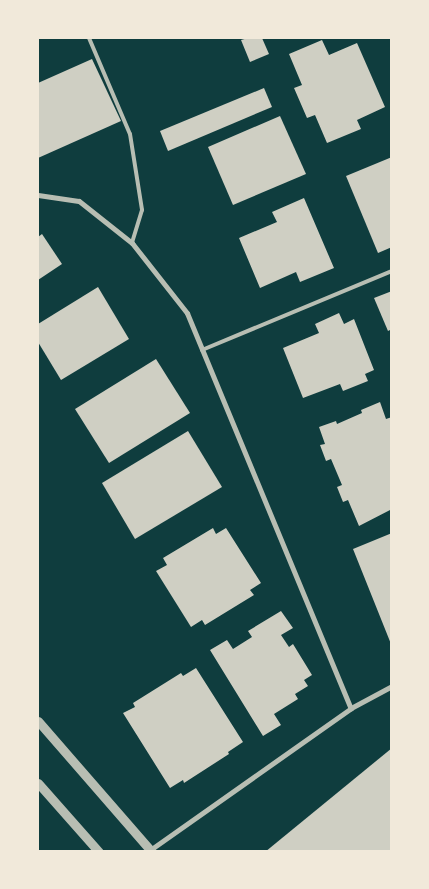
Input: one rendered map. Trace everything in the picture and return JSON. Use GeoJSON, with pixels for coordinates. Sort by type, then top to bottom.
{"type":"FeatureCollection","features":[{"type":"Feature","properties":{"kind":"street"},"geometry":{"type":"LineString","coordinates":[[38,195],[79,202],[132,243],[187,313],[351,708]]}},
{"type":"Feature","properties":{"kind":"street"},"geometry":{"type":"LineString","coordinates":[[38,721],[151,851],[351,708],[392,686]]}},
{"type":"Feature","properties":{"kind":"street"},"geometry":{"type":"LineString","coordinates":[[38,783],[99,852]]}},
{"type":"Feature","properties":{"kind":"lane"},"geometry":{"type":"LineString","coordinates":[[89,38],[130,134],[142,210],[132,243]]}},
{"type":"Feature","properties":{"kind":"lane"},"geometry":{"type":"LineString","coordinates":[[202,350],[392,271]]}},
{"type":"Feature","properties":{"kind":"building"},"geometry":{"type":"Polygon","coordinates":[[[262,38],[269,54],[250,62],[241,40],[262,38]]]}},
{"type":"Feature","properties":{"kind":"building"},"geometry":{"type":"Polygon","coordinates":[[[322,40],[329,55],[357,43],[385,107],[357,120],[361,129],[327,143],[315,115],[307,118],[294,88],[302,85],[289,54],[322,40]]]}},
{"type":"Feature","properties":{"kind":"building"},"geometry":{"type":"Polygon","coordinates":[[[92,59],[121,121],[38,158],[38,83],[92,59]]]}},
{"type":"Feature","properties":{"kind":"building"},"geometry":{"type":"Polygon","coordinates":[[[264,88],[272,107],[168,151],[160,131],[264,88]]]}},
{"type":"Feature","properties":{"kind":"building"},"geometry":{"type":"Polygon","coordinates":[[[280,116],[306,174],[233,205],[208,147],[280,116]]]}},
{"type":"Feature","properties":{"kind":"building"},"geometry":{"type":"Polygon","coordinates":[[[392,157],[392,247],[378,253],[346,176],[392,157]]]}},
{"type":"Feature","properties":{"kind":"building"},"geometry":{"type":"Polygon","coordinates":[[[304,198],[334,268],[300,282],[296,272],[260,288],[239,238],[277,222],[272,212],[304,198]]]}},
{"type":"Feature","properties":{"kind":"building"},"geometry":{"type":"Polygon","coordinates":[[[42,234],[62,264],[38,280],[38,237],[42,234]]]}},
{"type":"Feature","properties":{"kind":"building"},"geometry":{"type":"Polygon","coordinates":[[[98,287],[129,339],[61,380],[38,342],[38,324],[98,287]]]}},
{"type":"Feature","properties":{"kind":"building"},"geometry":{"type":"Polygon","coordinates":[[[392,291],[392,329],[388,331],[374,298],[392,291]]]}},
{"type":"Feature","properties":{"kind":"building"},"geometry":{"type":"Polygon","coordinates":[[[339,313],[344,324],[354,319],[374,370],[365,374],[368,381],[343,391],[340,384],[303,398],[283,348],[319,333],[315,324],[339,313]]]}},
{"type":"Feature","properties":{"kind":"building"},"geometry":{"type":"Polygon","coordinates":[[[156,359],[190,413],[109,463],[75,409],[156,359]]]}},
{"type":"Feature","properties":{"kind":"building"},"geometry":{"type":"Polygon","coordinates":[[[380,402],[386,419],[392,417],[392,509],[359,526],[348,500],[343,502],[337,487],[342,485],[331,459],[326,461],[320,445],[325,444],[319,427],[336,421],[337,424],[362,413],[361,410],[380,402]]]}},
{"type":"Feature","properties":{"kind":"building"},"geometry":{"type":"Polygon","coordinates":[[[188,431],[222,487],[135,539],[102,483],[188,431]]]}},
{"type":"Feature","properties":{"kind":"building"},"geometry":{"type":"Polygon","coordinates":[[[213,528],[216,534],[226,528],[261,583],[250,590],[254,595],[205,625],[202,620],[191,627],[156,571],[167,565],[163,558],[213,528]]]}},
{"type":"Feature","properties":{"kind":"building"},"geometry":{"type":"Polygon","coordinates":[[[392,533],[392,644],[391,644],[353,549],[392,533]]]}},
{"type":"Feature","properties":{"kind":"building"},"geometry":{"type":"Polygon","coordinates":[[[281,611],[293,628],[281,635],[289,647],[293,644],[312,675],[304,680],[308,686],[295,694],[298,699],[274,714],[281,725],[263,736],[210,650],[227,640],[233,649],[252,637],[248,631],[281,611]]]}},
{"type":"Feature","properties":{"kind":"building"},"geometry":{"type":"Polygon","coordinates":[[[196,668],[243,742],[228,752],[229,754],[184,783],[183,780],[170,788],[123,713],[135,707],[133,703],[181,673],[183,676],[196,668]]]}},
{"type":"Feature","properties":{"kind":"building"},"geometry":{"type":"Polygon","coordinates":[[[392,748],[392,852],[265,852],[392,748]]]}}]}
